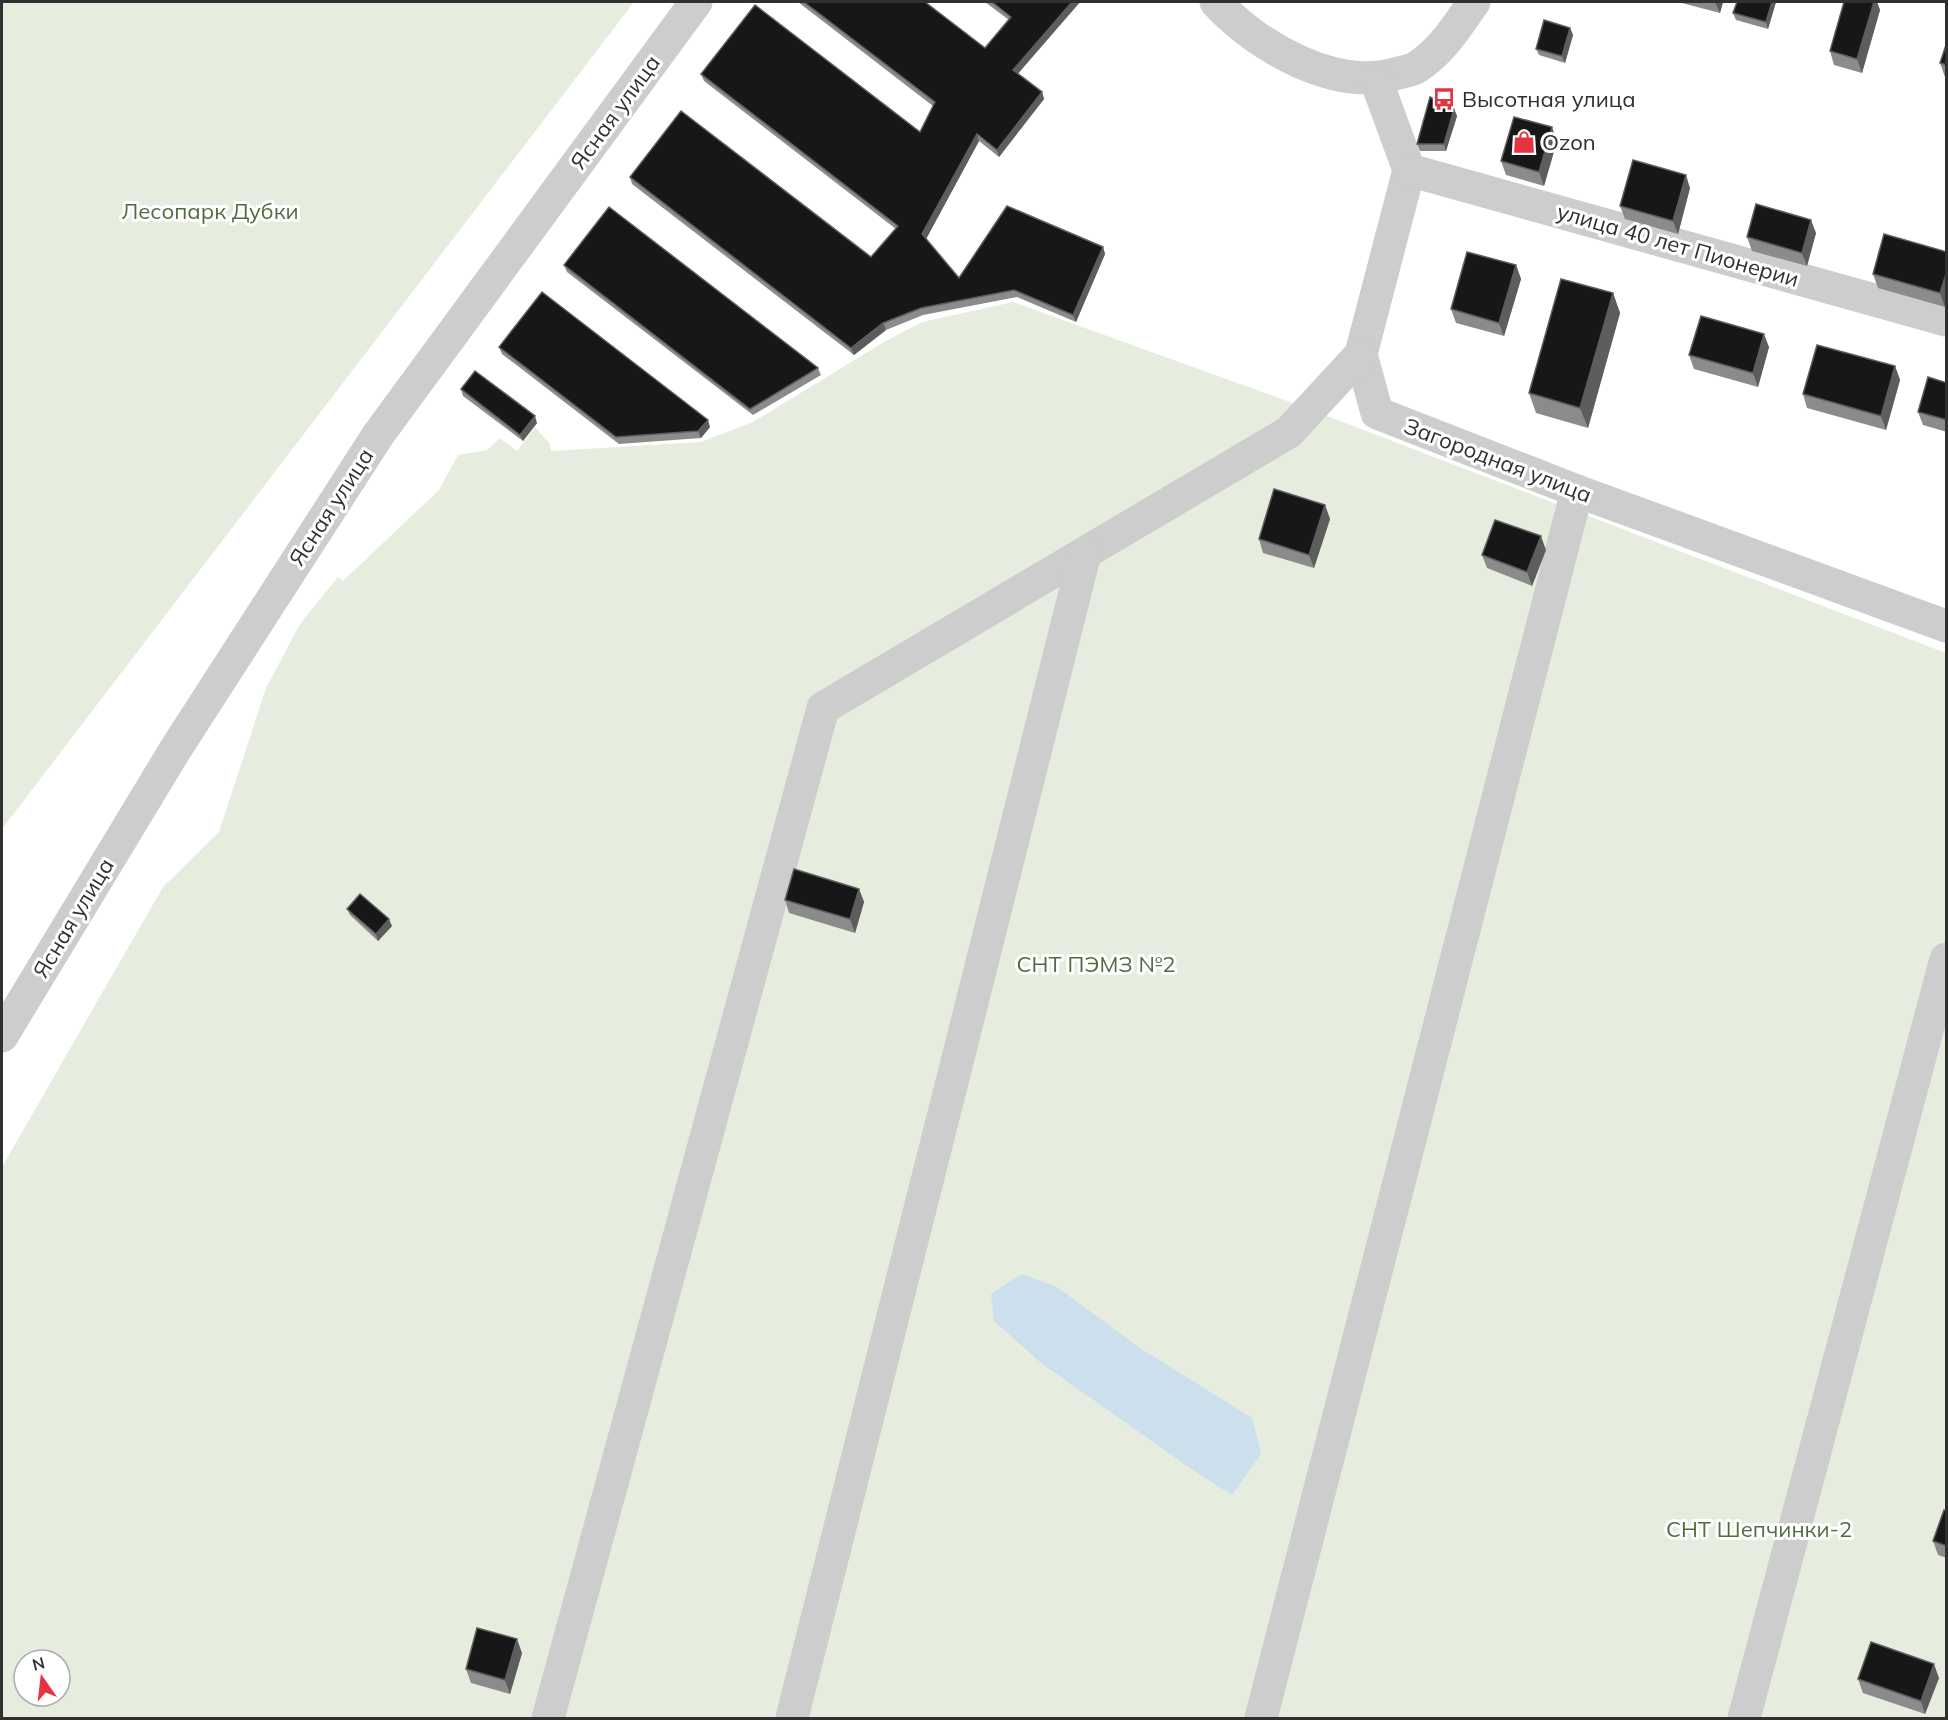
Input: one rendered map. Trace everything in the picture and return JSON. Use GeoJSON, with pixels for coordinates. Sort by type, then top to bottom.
{"type":"FeatureCollection","features":[{"type":"Feature","properties":{"kind":"street","name":"Ясная улица"},"geometry":{"type":"LineString","coordinates":[[2,1036],[175,750],[378,435],[696,2]]}},
{"type":"Feature","properties":{"kind":"street"},"geometry":{"type":"LineString","coordinates":[[1216,2],[1261,41],[1327,74],[1376,80],[1416,68],[1446,42],[1474,2]]}},
{"type":"Feature","properties":{"kind":"street"},"geometry":{"type":"LineString","coordinates":[[1376,80],[1409,170]]}},
{"type":"Feature","properties":{"kind":"street","name":"улица 40 лет Пионерии"},"geometry":{"type":"LineString","coordinates":[[1409,170],[1947,320]]}},
{"type":"Feature","properties":{"kind":"street","name":"Загородная улица"},"geometry":{"type":"LineString","coordinates":[[1409,170],[1362,354],[1377,413],[1577,491],[1947,626]]}},
{"type":"Feature","properties":{"kind":"street"},"geometry":{"type":"LineString","coordinates":[[548,1719],[824,708],[1288,432],[1362,354]]}},
{"type":"Feature","properties":{"kind":"street"},"geometry":{"type":"LineString","coordinates":[[1261,1719],[1577,491]]}},
{"type":"Feature","properties":{"kind":"street"},"geometry":{"type":"LineString","coordinates":[[792,1719],[1085,553]]}},
{"type":"Feature","properties":{"kind":"street"},"geometry":{"type":"LineString","coordinates":[[1744,1719],[1947,958]]}},
{"type":"Feature","properties":{"kind":"green space","name":"Лесопарк Дубки"},"geometry":{"type":"Polygon","coordinates":[[[2,2],[634,2],[2,829],[2,2]]]}},
{"type":"Feature","properties":{"kind":"green space","name":"СНТ ПЭМЗ №2"},"geometry":{"type":"Polygon","coordinates":[[[1013,302],[1301,406],[1946,653],[1946,1718],[2,1718],[2,1167],[163,887],[219,832],[266,688],[300,624],[338,577],[343,581],[439,490],[458,455],[487,450],[500,438],[517,451],[535,427],[550,444],[551,451],[701,442],[753,422],[884,342],[922,322],[1013,302]]]}},
{"type":"Feature","properties":{"kind":"water"},"geometry":{"type":"Polygon","coordinates":[[[1022,1274],[1057,1287],[1140,1348],[1252,1418],[1261,1454],[1232,1495],[1041,1363],[994,1321],[991,1294],[1022,1274]]]}},
{"type":"Feature","properties":{"kind":"building"},"geometry":{"type":"Polygon","coordinates":[[[804,2],[925,2],[985,48],[1011,17],[992,2],[1072,2],[1013,70],[1042,92],[997,150],[977,134],[922,234],[959,278],[1007,206],[1103,247],[1073,315],[1014,290],[921,308],[883,323],[851,348],[630,177],[681,111],[871,257],[898,226],[701,74],[755,5],[920,132],[935,102],[804,2]]]}},
{"type":"Feature","properties":{"kind":"building"},"geometry":{"type":"Polygon","coordinates":[[[1737,2],[1772,2],[1766,22],[1733,13],[1737,2]]]}},
{"type":"Feature","properties":{"kind":"building"},"geometry":{"type":"Polygon","coordinates":[[[1844,2],[1874,2],[1857,59],[1830,51],[1844,2]]]}},
{"type":"Feature","properties":{"kind":"building"},"geometry":{"type":"Polygon","coordinates":[[[1544,20],[1570,28],[1562,56],[1536,49],[1544,20]]]}},
{"type":"Feature","properties":{"kind":"building"},"geometry":{"type":"Polygon","coordinates":[[[1947,42],[1947,65],[1940,63],[1947,42]]]}},
{"type":"Feature","properties":{"kind":"building"},"geometry":{"type":"Polygon","coordinates":[[[1430,97],[1454,109],[1444,144],[1417,144],[1430,97]]]}},
{"type":"Feature","properties":{"kind":"building"},"geometry":{"type":"Polygon","coordinates":[[[1514,117],[1552,127],[1539,172],[1501,161],[1514,117]]]}},
{"type":"Feature","properties":{"kind":"building"},"geometry":{"type":"Polygon","coordinates":[[[1633,160],[1686,175],[1673,221],[1620,206],[1633,160]]]}},
{"type":"Feature","properties":{"kind":"building"},"geometry":{"type":"Polygon","coordinates":[[[1756,204],[1811,220],[1802,253],[1747,237],[1756,204]]]}},
{"type":"Feature","properties":{"kind":"building"},"geometry":{"type":"Polygon","coordinates":[[[609,207],[818,368],[750,409],[564,265],[609,207]]]}},
{"type":"Feature","properties":{"kind":"building"},"geometry":{"type":"Polygon","coordinates":[[[1884,234],[1947,252],[1947,271],[1940,293],[1873,274],[1884,234]]]}},
{"type":"Feature","properties":{"kind":"building"},"geometry":{"type":"Polygon","coordinates":[[[1467,252],[1516,265],[1499,323],[1451,309],[1467,252]]]}},
{"type":"Feature","properties":{"kind":"building"},"geometry":{"type":"Polygon","coordinates":[[[1561,279],[1613,293],[1580,408],[1529,393],[1561,279]]]}},
{"type":"Feature","properties":{"kind":"building"},"geometry":{"type":"Polygon","coordinates":[[[542,292],[708,420],[698,431],[616,437],[499,347],[542,292]]]}},
{"type":"Feature","properties":{"kind":"building"},"geometry":{"type":"Polygon","coordinates":[[[1701,316],[1764,334],[1753,373],[1689,355],[1701,316]]]}},
{"type":"Feature","properties":{"kind":"building"},"geometry":{"type":"Polygon","coordinates":[[[1817,345],[1895,366],[1881,416],[1803,394],[1817,345]]]}},
{"type":"Feature","properties":{"kind":"building"},"geometry":{"type":"Polygon","coordinates":[[[475,371],[535,416],[520,435],[461,389],[475,371]]]}},
{"type":"Feature","properties":{"kind":"building"},"geometry":{"type":"Polygon","coordinates":[[[1928,377],[1947,383],[1947,420],[1918,412],[1928,377]]]}},
{"type":"Feature","properties":{"kind":"building"},"geometry":{"type":"Polygon","coordinates":[[[1274,489],[1325,505],[1309,555],[1259,539],[1274,489]]]}},
{"type":"Feature","properties":{"kind":"building"},"geometry":{"type":"Polygon","coordinates":[[[1495,520],[1541,536],[1527,572],[1482,555],[1495,520]]]}},
{"type":"Feature","properties":{"kind":"building"},"geometry":{"type":"Polygon","coordinates":[[[794,869],[859,889],[850,919],[785,900],[794,869]]]}},
{"type":"Feature","properties":{"kind":"building"},"geometry":{"type":"Polygon","coordinates":[[[360,894],[389,919],[376,934],[347,909],[360,894]]]}},
{"type":"Feature","properties":{"kind":"building"},"geometry":{"type":"Polygon","coordinates":[[[1944,1510],[1947,1511],[1947,1546],[1933,1541],[1944,1510]]]}},
{"type":"Feature","properties":{"kind":"building"},"geometry":{"type":"Polygon","coordinates":[[[477,1628],[517,1639],[505,1680],[466,1669],[477,1628]]]}},
{"type":"Feature","properties":{"kind":"building"},"geometry":{"type":"Polygon","coordinates":[[[1871,1642],[1934,1664],[1921,1701],[1858,1679],[1871,1642]]]}},
{"type":"Feature","properties":{"kind":"place","name":"Высотная улица"},"geometry":{"type":"Point","coordinates":[1444,99]}},
{"type":"Feature","properties":{"kind":"place","name":"Ozon"},"geometry":{"type":"Point","coordinates":[1524,142]}},
{"type":"Feature","properties":{"kind":"park label","name":"СНТ Шепчинки-2"},"geometry":{"type":"Point","coordinates":[1759,1529]}}]}
